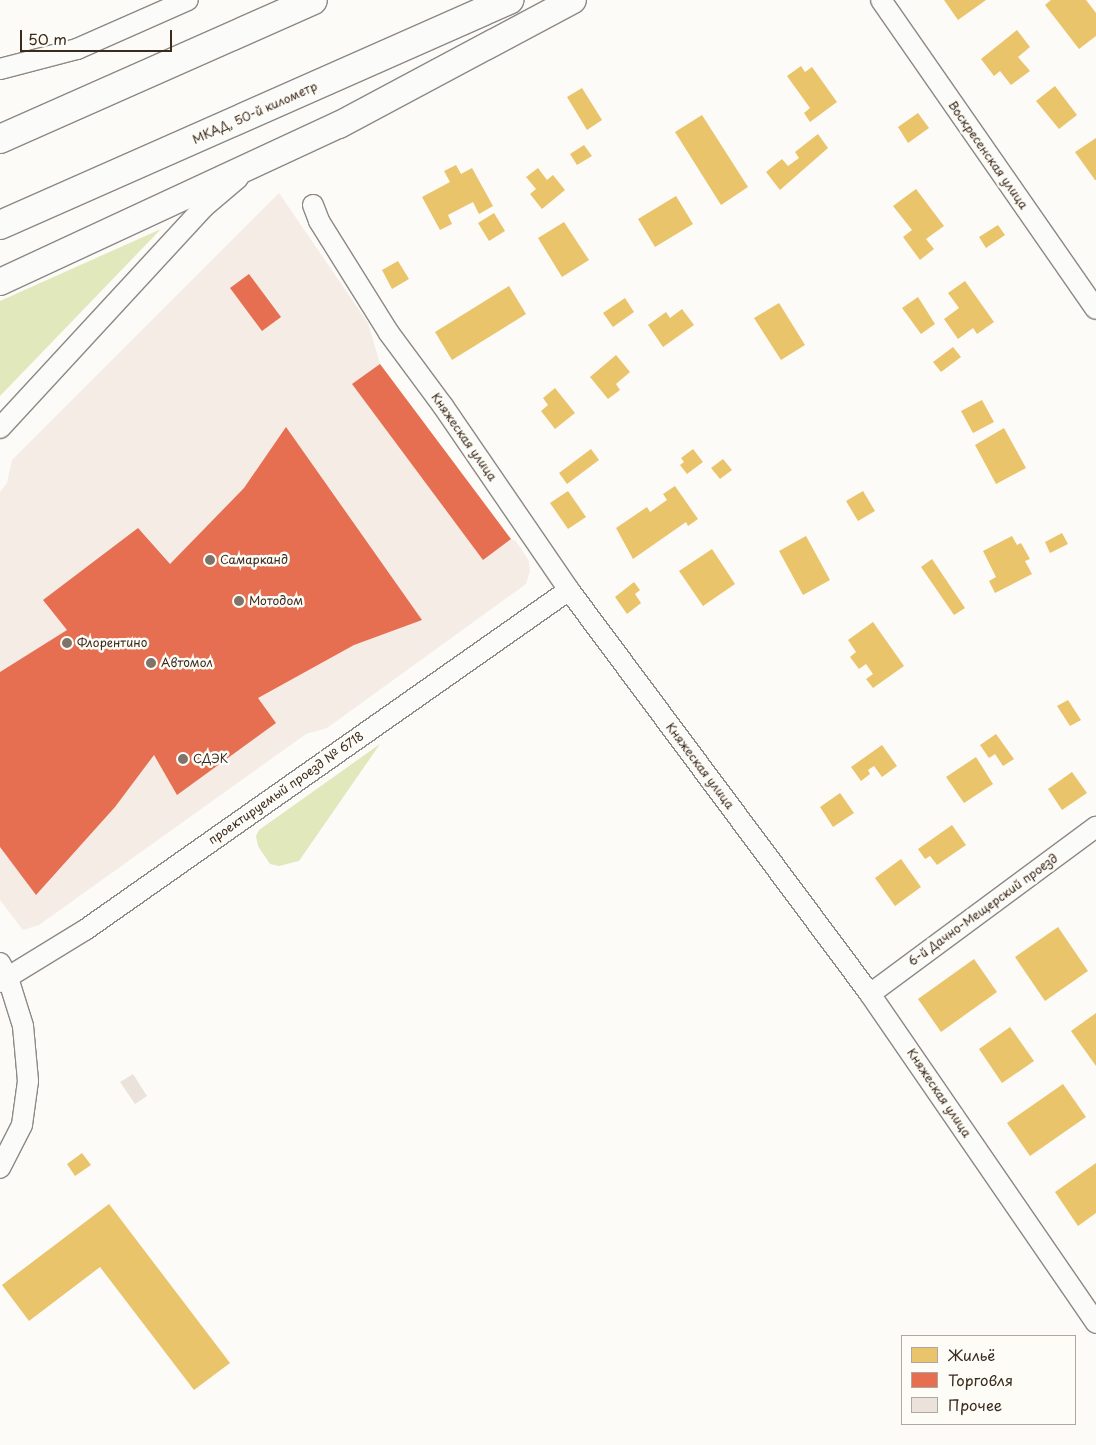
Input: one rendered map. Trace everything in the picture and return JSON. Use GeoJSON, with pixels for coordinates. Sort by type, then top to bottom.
{"type":"FeatureCollection","features":[{"type":"Feature","properties":{"kind":"highway"},"geometry":{"type":"LineString","coordinates":[[0,139],[313,0]]}},
{"type":"Feature","properties":{"kind":"highway","name":"МКАД, 50-й километр"},"geometry":{"type":"LineString","coordinates":[[0,225],[509,0]]}},
{"type":"Feature","properties":{"kind":"main road"},"geometry":{"type":"LineString","coordinates":[[0,282],[49,257],[250,168],[449,69],[573,0]]}},
{"type":"Feature","properties":{"kind":"street"},"geometry":{"type":"LineString","coordinates":[[0,69],[21,66],[77,49],[188,0]]}},
{"type":"Feature","properties":{"kind":"street","name":"Воскресенская улица"},"geometry":{"type":"LineString","coordinates":[[881,0],[1096,309]]}},
{"type":"Feature","properties":{"kind":"street"},"geometry":{"type":"LineString","coordinates":[[0,428],[204,207],[250,168]]}},
{"type":"Feature","properties":{"kind":"street","name":"Княжеская улица"},"geometry":{"type":"LineString","coordinates":[[313,205],[319,221],[389,333],[444,406],[569,590],[870,994],[1096,1322]]}},
{"type":"Feature","properties":{"kind":"street","name":"проектируемый проезд № 6718"},"geometry":{"type":"LineString","coordinates":[[3,974],[85,930],[569,590]]}},
{"type":"Feature","properties":{"kind":"street","name":"6-й Дачно-Мещерский проезд"},"geometry":{"type":"LineString","coordinates":[[870,994],[1096,827]]}},
{"type":"Feature","properties":{"kind":"street"},"geometry":{"type":"LineString","coordinates":[[0,1168],[22,1126],[28,1081],[23,1026],[3,974]]}},
{"type":"Feature","properties":{"kind":"shaded area"},"geometry":{"type":"Polygon","coordinates":[[[279,193],[368,323],[380,364],[510,539],[516,541],[529,561],[530,571],[526,584],[327,728],[306,734],[39,925],[23,930],[0,900],[0,492],[7,483],[12,460],[279,193]]]}},
{"type":"Feature","properties":{"kind":"green space"},"geometry":{"type":"Polygon","coordinates":[[[161,229],[0,396],[0,301],[161,229]]]}},
{"type":"Feature","properties":{"kind":"green space"},"geometry":{"type":"Polygon","coordinates":[[[380,744],[299,861],[279,866],[270,864],[258,846],[256,836],[259,830],[380,744]]]}},
{"type":"Feature","properties":{"kind":"building: Жильё"},"geometry":{"type":"Polygon","coordinates":[[[944,0],[986,0],[958,20],[944,0]]]}},
{"type":"Feature","properties":{"kind":"building: Жильё"},"geometry":{"type":"Polygon","coordinates":[[[1051,0],[1086,0],[1096,13],[1096,36],[1079,49],[1045,5],[1051,0]]]}},
{"type":"Feature","properties":{"kind":"building: Жильё"},"geometry":{"type":"Polygon","coordinates":[[[1017,30],[1030,47],[1018,57],[1030,71],[1011,85],[1000,71],[994,76],[981,59],[1017,30]]]}},
{"type":"Feature","properties":{"kind":"building: Жильё"},"geometry":{"type":"Polygon","coordinates":[[[801,66],[805,72],[812,67],[837,102],[810,122],[804,113],[810,108],[787,76],[801,66]]]}},
{"type":"Feature","properties":{"kind":"building: Жильё"},"geometry":{"type":"Polygon","coordinates":[[[1055,86],[1077,115],[1059,129],[1036,101],[1055,86]]]}},
{"type":"Feature","properties":{"kind":"building: Жильё"},"geometry":{"type":"Polygon","coordinates":[[[582,88],[602,120],[587,130],[567,97],[582,88]]]}},
{"type":"Feature","properties":{"kind":"building: Жильё"},"geometry":{"type":"Polygon","coordinates":[[[918,113],[929,128],[908,143],[898,127],[918,113]]]}},
{"type":"Feature","properties":{"kind":"building: Жильё"},"geometry":{"type":"Polygon","coordinates":[[[702,115],[748,187],[721,205],[675,132],[702,115]]]}},
{"type":"Feature","properties":{"kind":"building: Жильё"},"geometry":{"type":"Polygon","coordinates":[[[818,134],[828,148],[780,190],[766,172],[782,159],[788,166],[799,158],[795,152],[818,134]]]}},
{"type":"Feature","properties":{"kind":"building: Жильё"},"geometry":{"type":"Polygon","coordinates":[[[1096,138],[1096,180],[1095,180],[1075,152],[1096,138]]]}},
{"type":"Feature","properties":{"kind":"building: Жильё"},"geometry":{"type":"Polygon","coordinates":[[[584,145],[592,156],[577,165],[570,154],[584,145]]]}},
{"type":"Feature","properties":{"kind":"building: Жильё"},"geometry":{"type":"Polygon","coordinates":[[[456,165],[461,174],[472,168],[493,206],[479,214],[473,202],[448,215],[452,224],[440,230],[422,197],[450,182],[444,171],[456,165]]]}},
{"type":"Feature","properties":{"kind":"building: Жильё"},"geometry":{"type":"Polygon","coordinates":[[[538,168],[547,180],[553,175],[565,190],[542,209],[530,194],[536,189],[526,177],[538,168]]]}},
{"type":"Feature","properties":{"kind":"building: Жильё"},"geometry":{"type":"Polygon","coordinates":[[[916,189],[944,226],[926,239],[934,249],[920,260],[903,237],[912,230],[893,206],[916,189]]]}},
{"type":"Feature","properties":{"kind":"building: Жильё"},"geometry":{"type":"Polygon","coordinates":[[[676,196],[693,224],[655,247],[638,219],[676,196]]]}},
{"type":"Feature","properties":{"kind":"building: Жильё"},"geometry":{"type":"Polygon","coordinates":[[[494,213],[505,231],[489,241],[478,223],[494,213]]]}},
{"type":"Feature","properties":{"kind":"building: Жильё"},"geometry":{"type":"Polygon","coordinates":[[[564,222],[589,260],[562,277],[538,238],[564,222]]]}},
{"type":"Feature","properties":{"kind":"building: Жильё"},"geometry":{"type":"Polygon","coordinates":[[[998,225],[1005,235],[986,248],[979,237],[998,225]]]}},
{"type":"Feature","properties":{"kind":"building: Жильё"},"geometry":{"type":"Polygon","coordinates":[[[398,261],[409,279],[392,289],[382,270],[398,261]]]}},
{"type":"Feature","properties":{"kind":"building: Жильё"},"geometry":{"type":"Polygon","coordinates":[[[965,281],[994,322],[977,334],[973,328],[958,339],[944,319],[959,308],[948,293],[965,281]]]}},
{"type":"Feature","properties":{"kind":"building: Жильё"},"geometry":{"type":"Polygon","coordinates":[[[509,286],[526,314],[452,360],[435,332],[509,286]]]}},
{"type":"Feature","properties":{"kind":"building: Жильё"},"geometry":{"type":"Polygon","coordinates":[[[918,297],[935,324],[921,334],[902,308],[918,297]]]}},
{"type":"Feature","properties":{"kind":"building: Жильё"},"geometry":{"type":"Polygon","coordinates":[[[625,298],[634,312],[613,327],[603,313],[625,298]]]}},
{"type":"Feature","properties":{"kind":"building: Жильё"},"geometry":{"type":"Polygon","coordinates":[[[779,303],[805,345],[781,360],[754,318],[779,303]]]}},
{"type":"Feature","properties":{"kind":"building: Жильё"},"geometry":{"type":"Polygon","coordinates":[[[682,309],[694,325],[663,347],[648,325],[666,312],[670,318],[682,309]]]}},
{"type":"Feature","properties":{"kind":"building: Жильё"},"geometry":{"type":"Polygon","coordinates":[[[953,347],[961,357],[941,372],[933,362],[953,347]]]}},
{"type":"Feature","properties":{"kind":"building: Жильё"},"geometry":{"type":"Polygon","coordinates":[[[616,355],[630,372],[616,384],[620,390],[608,399],[590,377],[616,355]]]}},
{"type":"Feature","properties":{"kind":"building: Жильё"},"geometry":{"type":"Polygon","coordinates":[[[555,388],[575,413],[555,429],[541,411],[548,405],[543,398],[555,388]]]}},
{"type":"Feature","properties":{"kind":"building: Жильё"},"geometry":{"type":"Polygon","coordinates":[[[982,400],[994,422],[973,433],[961,411],[982,400]]]}},
{"type":"Feature","properties":{"kind":"building: Жильё"},"geometry":{"type":"Polygon","coordinates":[[[1004,428],[1026,468],[996,484],[975,445],[1004,428]]]}},
{"type":"Feature","properties":{"kind":"building: Жильё"},"geometry":{"type":"Polygon","coordinates":[[[591,449],[599,460],[567,484],[559,473],[591,449]]]}},
{"type":"Feature","properties":{"kind":"building: Жильё"},"geometry":{"type":"Polygon","coordinates":[[[693,449],[703,462],[687,474],[680,465],[684,462],[681,458],[693,449]]]}},
{"type":"Feature","properties":{"kind":"building: Жильё"},"geometry":{"type":"Polygon","coordinates":[[[723,459],[732,470],[720,479],[711,468],[723,459]]]}},
{"type":"Feature","properties":{"kind":"building: Жильё"},"geometry":{"type":"Polygon","coordinates":[[[675,486],[698,519],[688,526],[686,522],[633,559],[616,528],[647,507],[650,512],[667,500],[663,494],[675,486]]]}},
{"type":"Feature","properties":{"kind":"building: Жильё"},"geometry":{"type":"Polygon","coordinates":[[[568,491],[586,517],[568,529],[550,503],[568,491]]]}},
{"type":"Feature","properties":{"kind":"building: Жильё"},"geometry":{"type":"Polygon","coordinates":[[[863,491],[875,511],[858,521],[846,501],[863,491]]]}},
{"type":"Feature","properties":{"kind":"building: Жильё"},"geometry":{"type":"Polygon","coordinates":[[[1062,533],[1068,544],[1050,553],[1045,542],[1062,533]]]}},
{"type":"Feature","properties":{"kind":"building: Жильё"},"geometry":{"type":"Polygon","coordinates":[[[806,536],[830,580],[803,595],[779,551],[806,536]]]}},
{"type":"Feature","properties":{"kind":"building: Жильё"},"geometry":{"type":"Polygon","coordinates":[[[1012,536],[1017,545],[1021,543],[1030,559],[1025,561],[1032,574],[995,593],[989,581],[996,577],[983,551],[1012,536]]]}},
{"type":"Feature","properties":{"kind":"building: Жильё"},"geometry":{"type":"Polygon","coordinates":[[[712,549],[735,584],[703,606],[679,571],[712,549]]]}},
{"type":"Feature","properties":{"kind":"building: Жильё"},"geometry":{"type":"Polygon","coordinates":[[[932,559],[965,608],[954,615],[921,567],[932,559]]]}},
{"type":"Feature","properties":{"kind":"building: Жильё"},"geometry":{"type":"Polygon","coordinates":[[[634,582],[640,590],[635,594],[641,603],[627,614],[615,597],[634,582]]]}},
{"type":"Feature","properties":{"kind":"building: Жильё"},"geometry":{"type":"Polygon","coordinates":[[[873,622],[904,666],[873,688],[866,679],[873,674],[866,664],[859,669],[850,657],[856,652],[848,640],[873,622]]]}},
{"type":"Feature","properties":{"kind":"building: Жильё"},"geometry":{"type":"Polygon","coordinates":[[[1068,700],[1081,720],[1070,726],[1057,706],[1068,700]]]}},
{"type":"Feature","properties":{"kind":"building: Жильё"},"geometry":{"type":"Polygon","coordinates":[[[996,734],[1014,759],[1003,766],[995,754],[989,758],[980,745],[996,734]]]}},
{"type":"Feature","properties":{"kind":"building: Жильё"},"geometry":{"type":"Polygon","coordinates":[[[882,745],[897,766],[882,777],[874,766],[868,770],[870,774],[861,781],[851,767],[882,745]]]}},
{"type":"Feature","properties":{"kind":"building: Жильё"},"geometry":{"type":"Polygon","coordinates":[[[976,757],[993,784],[964,803],[946,777],[976,757]]]}},
{"type":"Feature","properties":{"kind":"building: Жильё"},"geometry":{"type":"Polygon","coordinates":[[[1072,772],[1087,793],[1062,810],[1048,789],[1072,772]]]}},
{"type":"Feature","properties":{"kind":"building: Жильё"},"geometry":{"type":"Polygon","coordinates":[[[840,793],[854,813],[833,827],[820,807],[840,793]]]}},
{"type":"Feature","properties":{"kind":"building: Жильё"},"geometry":{"type":"Polygon","coordinates":[[[952,825],[966,845],[937,865],[930,856],[925,859],[918,849],[952,825]]]}},
{"type":"Feature","properties":{"kind":"building: Жильё"},"geometry":{"type":"Polygon","coordinates":[[[901,859],[921,887],[895,906],[875,878],[901,859]]]}},
{"type":"Feature","properties":{"kind":"building: Жильё"},"geometry":{"type":"Polygon","coordinates":[[[1058,927],[1088,971],[1045,1001],[1015,957],[1058,927]]]}},
{"type":"Feature","properties":{"kind":"building: Жильё"},"geometry":{"type":"Polygon","coordinates":[[[974,959],[997,992],[941,1032],[918,999],[974,959]]]}},
{"type":"Feature","properties":{"kind":"building: Жильё"},"geometry":{"type":"Polygon","coordinates":[[[1096,1013],[1096,1066],[1071,1031],[1096,1013]]]}},
{"type":"Feature","properties":{"kind":"building: Жильё"},"geometry":{"type":"Polygon","coordinates":[[[1010,1027],[1034,1061],[1002,1083],[979,1049],[1010,1027]]]}},
{"type":"Feature","properties":{"kind":"building: Жильё"},"geometry":{"type":"Polygon","coordinates":[[[1063,1084],[1086,1117],[1030,1156],[1007,1123],[1063,1084]]]}},
{"type":"Feature","properties":{"kind":"building: Жильё"},"geometry":{"type":"Polygon","coordinates":[[[82,1153],[91,1165],[75,1176],[67,1164],[82,1153]]]}},
{"type":"Feature","properties":{"kind":"building: Жильё"},"geometry":{"type":"Polygon","coordinates":[[[1096,1163],[1096,1213],[1078,1226],[1055,1192],[1096,1163]]]}},
{"type":"Feature","properties":{"kind":"building: Жильё"},"geometry":{"type":"Polygon","coordinates":[[[109,1204],[230,1363],[194,1390],[100,1267],[29,1321],[2,1285],[109,1204]]]}},
{"type":"Feature","properties":{"kind":"building: Торговля"},"geometry":{"type":"Polygon","coordinates":[[[249,274],[281,317],[262,331],[230,288],[249,274]]]}},
{"type":"Feature","properties":{"kind":"building: Торговля"},"geometry":{"type":"Polygon","coordinates":[[[380,364],[511,539],[483,560],[352,384],[380,364]]]}},
{"type":"Feature","properties":{"kind":"building: Торговля"},"geometry":{"type":"Polygon","coordinates":[[[286,427],[422,620],[354,645],[258,698],[276,723],[177,795],[154,755],[115,807],[36,895],[0,847],[0,672],[67,630],[43,600],[138,528],[170,564],[244,488],[286,427]]]}},
{"type":"Feature","properties":{"kind":"building: Прочее"},"geometry":{"type":"Polygon","coordinates":[[[133,1074],[147,1096],[135,1104],[120,1082],[133,1074]]]}},
{"type":"Feature","properties":{"kind":"place","name":"Самарканд"},"geometry":{"type":"Point","coordinates":[210,560]}},
{"type":"Feature","properties":{"kind":"place","name":"Мотодом"},"geometry":{"type":"Point","coordinates":[239,601]}},
{"type":"Feature","properties":{"kind":"place","name":"Флорентино"},"geometry":{"type":"Point","coordinates":[67,643]}},
{"type":"Feature","properties":{"kind":"place","name":"Автомол"},"geometry":{"type":"Point","coordinates":[151,663]}},
{"type":"Feature","properties":{"kind":"place","name":"СДЭК"},"geometry":{"type":"Point","coordinates":[183,759]}}]}
